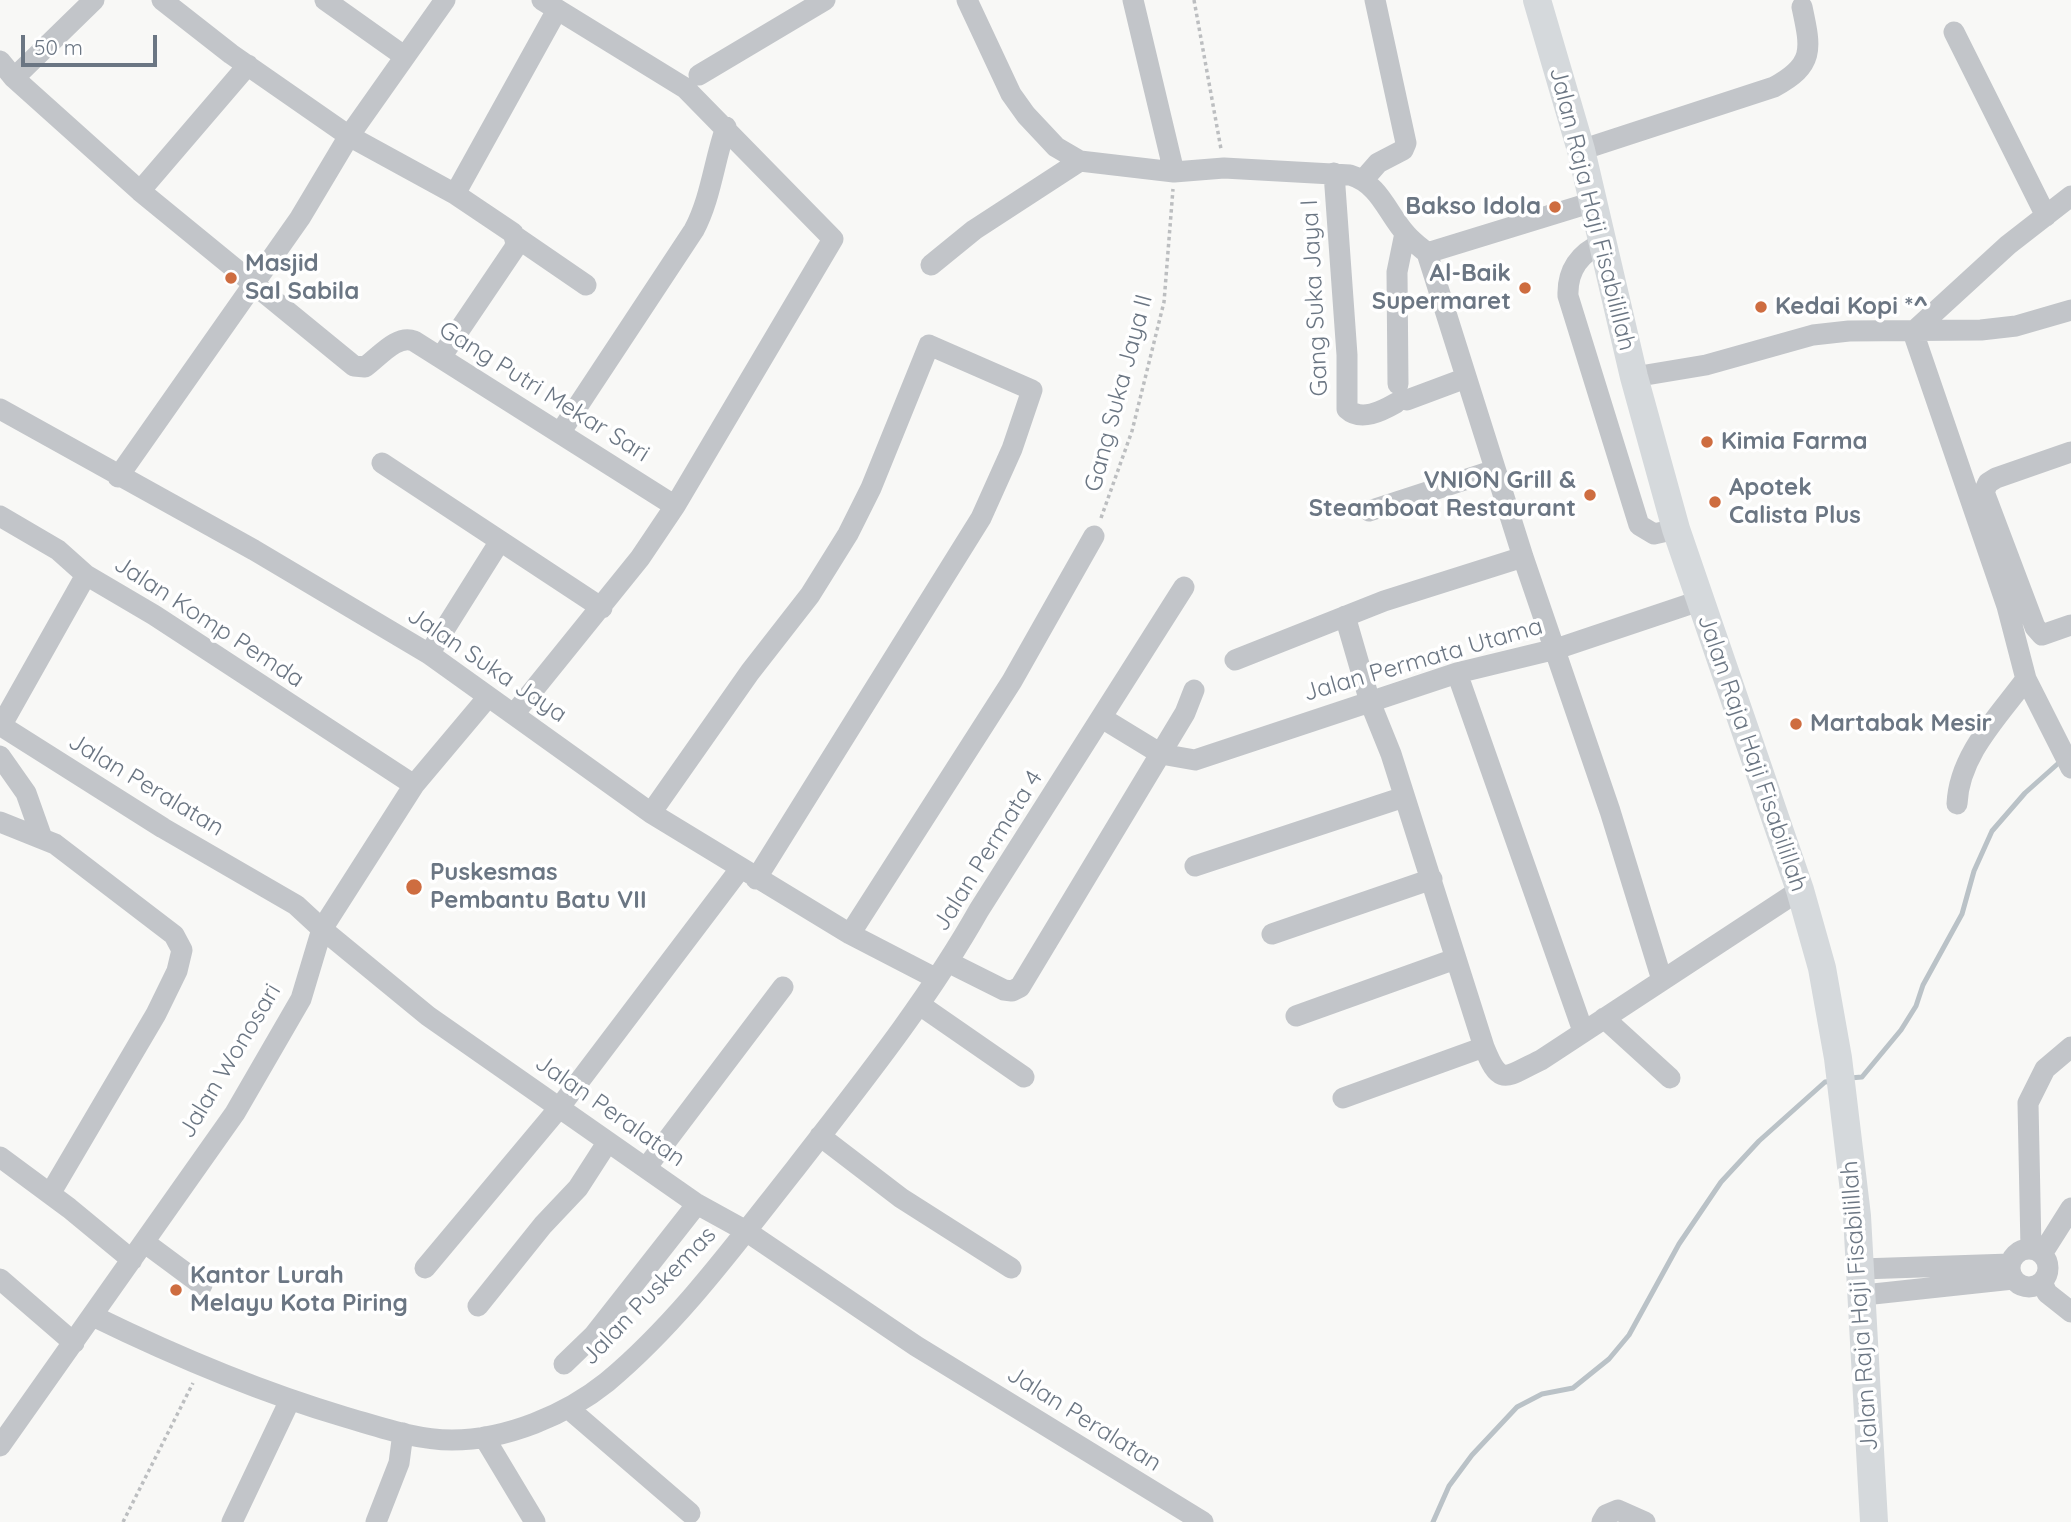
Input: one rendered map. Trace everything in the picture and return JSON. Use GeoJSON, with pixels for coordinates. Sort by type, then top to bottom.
{"type":"FeatureCollection","features":[{"type":"Feature","properties":{"kind":"main road","name":"Jalan Raja Haji Fisabilillah"},"geometry":{"type":"LineString","coordinates":[[1537,0],[1581,149],[1634,377],[1676,529],[1800,890],[1822,968],[1832,1016],[1862,1282],[1874,1522]]}},
{"type":"Feature","properties":{"kind":"street"},"geometry":{"type":"LineString","coordinates":[[162,0],[349,136],[455,194],[586,285]]}},
{"type":"Feature","properties":{"kind":"street"},"geometry":{"type":"LineString","coordinates":[[325,0],[404,56]]}},
{"type":"Feature","properties":{"kind":"street"},"geometry":{"type":"LineString","coordinates":[[118,477],[300,218],[349,136],[445,0]]}},
{"type":"Feature","properties":{"kind":"street"},"geometry":{"type":"LineString","coordinates":[[699,75],[825,0]]}},
{"type":"Feature","properties":{"kind":"street"},"geometry":{"type":"LineString","coordinates":[[967,0],[1011,94],[1026,115],[1056,147],[1080,161],[1174,172],[1226,168],[1334,173],[1364,179],[1405,233],[1427,253],[1522,557],[1556,649],[1661,980]]}},
{"type":"Feature","properties":{"kind":"street"},"geometry":{"type":"LineString","coordinates":[[1133,0],[1174,172]]}},
{"type":"Feature","properties":{"kind":"street"},"geometry":{"type":"LineString","coordinates":[[1364,179],[1378,163],[1403,150],[1405,143],[1376,0]]}},
{"type":"Feature","properties":{"kind":"street"},"geometry":{"type":"LineString","coordinates":[[15,78],[87,2]]}},
{"type":"Feature","properties":{"kind":"street"},"geometry":{"type":"LineString","coordinates":[[455,194],[550,5],[685,88],[726,127],[832,239],[675,506],[602,608],[514,714]]}},
{"type":"Feature","properties":{"kind":"street"},"geometry":{"type":"LineString","coordinates":[[1581,149],[1774,87],[1794,76],[1805,63],[1810,45],[1802,7]]}},
{"type":"Feature","properties":{"kind":"street"},"geometry":{"type":"LineString","coordinates":[[1954,32],[2046,216]]}},
{"type":"Feature","properties":{"kind":"street","name":"Gang Putri Mekar Sari"},"geometry":{"type":"LineString","coordinates":[[0,61],[15,78],[140,191],[255,282],[354,366],[365,367],[398,340],[407,338],[442,357],[675,506]]}},
{"type":"Feature","properties":{"kind":"street"},"geometry":{"type":"LineString","coordinates":[[140,191],[248,65]]}},
{"type":"Feature","properties":{"kind":"street"},"geometry":{"type":"LineString","coordinates":[[560,433],[699,221],[708,201],[715,159],[726,127]]}},
{"type":"Feature","properties":{"kind":"street"},"geometry":{"type":"LineString","coordinates":[[931,265],[974,230],[1080,161]]}},
{"type":"Feature","properties":{"kind":"street","name":"Gang Suka Jaya I"},"geometry":{"type":"LineString","coordinates":[[1334,173],[1347,355],[1347,409],[1360,416],[1381,411],[1400,396]]}},
{"type":"Feature","properties":{"kind":"street"},"geometry":{"type":"LineString","coordinates":[[1913,332],[2008,246],[2071,196]]}},
{"type":"Feature","properties":{"kind":"street"},"geometry":{"type":"LineString","coordinates":[[1427,253],[1593,202]]}},
{"type":"Feature","properties":{"kind":"street"},"geometry":{"type":"LineString","coordinates":[[1405,233],[1397,272],[1400,396],[1466,378]]}},
{"type":"Feature","properties":{"kind":"street"},"geometry":{"type":"LineString","coordinates":[[442,357],[514,249],[516,237]]}},
{"type":"Feature","properties":{"kind":"street"},"geometry":{"type":"LineString","coordinates":[[1603,243],[1589,249],[1576,262],[1567,280],[1567,296],[1639,525],[1654,534],[1676,529]]}},
{"type":"Feature","properties":{"kind":"street"},"geometry":{"type":"LineString","coordinates":[[1634,377],[1706,365],[1812,335],[1849,331],[1913,332],[2016,326],[2071,310]]}},
{"type":"Feature","properties":{"kind":"street"},"geometry":{"type":"LineString","coordinates":[[1913,332],[2007,606],[2025,679],[2071,768]]}},
{"type":"Feature","properties":{"kind":"street"},"geometry":{"type":"LineString","coordinates":[[425,1268],[559,1108],[748,874],[981,518],[1013,449],[1032,390],[929,345],[871,488],[848,534],[810,595],[750,672],[651,813]]}},
{"type":"Feature","properties":{"kind":"street","name":"Jalan Suka Jaya"},"geometry":{"type":"LineString","coordinates":[[0,409],[118,477],[254,550],[429,654],[651,813],[748,874],[850,934],[943,970]]}},
{"type":"Feature","properties":{"kind":"street"},"geometry":{"type":"LineString","coordinates":[[2071,452],[1996,478],[1988,483],[1984,492],[2035,627],[2042,635],[2071,625]]}},
{"type":"Feature","properties":{"kind":"street"},"geometry":{"type":"LineString","coordinates":[[382,463],[602,608]]}},
{"type":"Feature","properties":{"kind":"street"},"geometry":{"type":"LineString","coordinates":[[1369,511],[1495,470]]}},
{"type":"Feature","properties":{"kind":"street"},"geometry":{"type":"LineString","coordinates":[[0,516],[58,550],[86,575]]}},
{"type":"Feature","properties":{"kind":"street"},"geometry":{"type":"LineString","coordinates":[[850,934],[1012,681],[1094,536]]}},
{"type":"Feature","properties":{"kind":"street"},"geometry":{"type":"LineString","coordinates":[[429,654],[500,541]]}},
{"type":"Feature","properties":{"kind":"street"},"geometry":{"type":"LineString","coordinates":[[1235,660],[1345,616],[1522,557]]}},
{"type":"Feature","properties":{"kind":"street","name":"Jalan Komp Pemda"},"geometry":{"type":"LineString","coordinates":[[1,726],[86,575],[154,615],[414,785]]}},
{"type":"Feature","properties":{"kind":"street","name":"Jalan Permata 4"},"geometry":{"type":"LineString","coordinates":[[1184,587],[943,970],[1012,992],[1020,987],[1161,754],[1185,713],[1194,690]]}},
{"type":"Feature","properties":{"kind":"street","name":"Jalan Permata Utama"},"geometry":{"type":"LineString","coordinates":[[1161,754],[1195,760],[1457,673],[1556,649],[1699,601]]}},
{"type":"Feature","properties":{"kind":"street"},"geometry":{"type":"LineString","coordinates":[[1345,616],[1370,702],[1432,879],[1455,959],[1493,1070],[1506,1076],[1541,1060],[1800,890]]}},
{"type":"Feature","properties":{"kind":"street"},"geometry":{"type":"LineString","coordinates":[[1457,673],[1583,1031]]}},
{"type":"Feature","properties":{"kind":"street"},"geometry":{"type":"LineString","coordinates":[[1957,804],[1960,776],[1969,757],[2025,679]]}},
{"type":"Feature","properties":{"kind":"street","name":"Jalan Wonosari"},"geometry":{"type":"LineString","coordinates":[[0,1446],[235,1113],[301,999],[322,929],[414,785],[488,697]]}},
{"type":"Feature","properties":{"kind":"street"},"geometry":{"type":"LineString","coordinates":[[1102,718],[1161,754]]}},
{"type":"Feature","properties":{"kind":"street","name":"Jalan Peralatan"},"geometry":{"type":"LineString","coordinates":[[1,726],[163,828],[296,905],[428,1016],[697,1204],[746,1231],[916,1346],[1203,1522]]}},
{"type":"Feature","properties":{"kind":"street"},"geometry":{"type":"LineString","coordinates":[[0,756],[26,793],[42,838]]}},
{"type":"Feature","properties":{"kind":"street"},"geometry":{"type":"LineString","coordinates":[[1195,866],[1404,797]]}},
{"type":"Feature","properties":{"kind":"street"},"geometry":{"type":"LineString","coordinates":[[0,822],[55,844],[174,935],[182,950],[177,971],[156,1014],[50,1194]]}},
{"type":"Feature","properties":{"kind":"street"},"geometry":{"type":"LineString","coordinates":[[1272,934],[1432,879]]}},
{"type":"Feature","properties":{"kind":"street"},"geometry":{"type":"LineString","coordinates":[[1296,1016],[1455,959]]}},
{"type":"Feature","properties":{"kind":"street","name":"Jalan Puskemas"},"geometry":{"type":"LineString","coordinates":[[93,1316],[201,1367],[290,1400],[403,1433],[453,1440],[514,1431],[568,1408],[628,1362],[746,1231],[920,1005],[943,970]]}},
{"type":"Feature","properties":{"kind":"street"},"geometry":{"type":"LineString","coordinates":[[646,1168],[783,987]]}},
{"type":"Feature","properties":{"kind":"street"},"geometry":{"type":"LineString","coordinates":[[920,1005],[1024,1077]]}},
{"type":"Feature","properties":{"kind":"street"},"geometry":{"type":"LineString","coordinates":[[1604,1018],[1670,1078]]}},
{"type":"Feature","properties":{"kind":"street"},"geometry":{"type":"LineString","coordinates":[[1343,1098],[1484,1047]]}},
{"type":"Feature","properties":{"kind":"street"},"geometry":{"type":"LineString","coordinates":[[2071,1047],[2045,1069],[2028,1103],[2036,1252],[2048,1265],[2042,1282],[2048,1293],[2071,1312]]}},
{"type":"Feature","properties":{"kind":"street"},"geometry":{"type":"LineString","coordinates":[[820,1136],[901,1198],[1011,1268]]}},
{"type":"Feature","properties":{"kind":"street"},"geometry":{"type":"LineString","coordinates":[[478,1306],[543,1224],[578,1188],[607,1143]]}},
{"type":"Feature","properties":{"kind":"street"},"geometry":{"type":"LineString","coordinates":[[0,1157],[50,1194],[138,1251],[202,1285]]}},
{"type":"Feature","properties":{"kind":"street"},"geometry":{"type":"LineString","coordinates":[[564,1364],[594,1335],[697,1204]]}},
{"type":"Feature","properties":{"kind":"street"},"geometry":{"type":"LineString","coordinates":[[2036,1252],[2071,1208]]}},
{"type":"Feature","properties":{"kind":"street"},"geometry":{"type":"LineString","coordinates":[[2011,1272],[2018,1252],[2036,1252]]}},
{"type":"Feature","properties":{"kind":"street"},"geometry":{"type":"LineString","coordinates":[[1862,1282],[2011,1272],[2027,1288],[2042,1282]]}},
{"type":"Feature","properties":{"kind":"street"},"geometry":{"type":"LineString","coordinates":[[0,1279],[74,1343]]}},
{"type":"Feature","properties":{"kind":"street"},"geometry":{"type":"LineString","coordinates":[[232,1522],[290,1400]]}},
{"type":"Feature","properties":{"kind":"street"},"geometry":{"type":"LineString","coordinates":[[568,1408],[690,1513]]}},
{"type":"Feature","properties":{"kind":"street"},"geometry":{"type":"LineString","coordinates":[[376,1522],[399,1463],[403,1433]]}},
{"type":"Feature","properties":{"kind":"street"},"geometry":{"type":"LineString","coordinates":[[484,1437],[536,1522]]}},
{"type":"Feature","properties":{"kind":"street"},"geometry":{"type":"LineString","coordinates":[[1602,1522],[1606,1515],[1618,1510],[1645,1522]]}},
{"type":"Feature","properties":{"kind":"path"},"geometry":{"type":"LineString","coordinates":[[1194,0],[1226,168]]}},
{"type":"Feature","properties":{"kind":"path","name":"Gang Suka Jaya II"},"geometry":{"type":"LineString","coordinates":[[1094,536],[1132,430],[1164,302],[1174,172]]}},
{"type":"Feature","properties":{"kind":"path"},"geometry":{"type":"LineString","coordinates":[[123,1522],[201,1367]]}},
{"type":"Feature","properties":{"kind":"waterway"},"geometry":{"type":"LineString","coordinates":[[1850,1078],[1862,1077],[1901,1030],[1916,1006],[1923,985],[1962,914],[1974,871],[1992,831],[2025,793],[2062,760]]}},
{"type":"Feature","properties":{"kind":"waterway"},"geometry":{"type":"LineString","coordinates":[[1433,1522],[1449,1486],[1472,1455],[1517,1407],[1542,1394],[1573,1388],[1609,1359],[1629,1335],[1679,1244],[1721,1182],[1759,1141],[1825,1082],[1833,1081]]}},
{"type":"Feature","properties":{"kind":"place","name":"Bakso Idola"},"geometry":{"type":"Point","coordinates":[1555,207]}},
{"type":"Feature","properties":{"kind":"place","name":"Masjid Sal Sabila"},"geometry":{"type":"Point","coordinates":[231,278]}},
{"type":"Feature","properties":{"kind":"place","name":"Al-Baik Supermaret"},"geometry":{"type":"Point","coordinates":[1525,288]}},
{"type":"Feature","properties":{"kind":"place","name":"Kedai Kopi *^"},"geometry":{"type":"Point","coordinates":[1761,307]}},
{"type":"Feature","properties":{"kind":"place","name":"Kimia Farma"},"geometry":{"type":"Point","coordinates":[1707,442]}},
{"type":"Feature","properties":{"kind":"place","name":"VNION Grill & Steamboat Restaurant"},"geometry":{"type":"Point","coordinates":[1590,495]}},
{"type":"Feature","properties":{"kind":"place","name":"Apotek Calista Plus"},"geometry":{"type":"Point","coordinates":[1715,502]}},
{"type":"Feature","properties":{"kind":"place","name":"Martabak Mesir"},"geometry":{"type":"Point","coordinates":[1796,724]}},
{"type":"Feature","properties":{"kind":"place","name":"Puskesmas Pembantu Batu VII"},"geometry":{"type":"Point","coordinates":[414,887]}},
{"type":"Feature","properties":{"kind":"place","name":"Kantor Lurah Melayu Kota Piring"},"geometry":{"type":"Point","coordinates":[176,1290]}}]}
